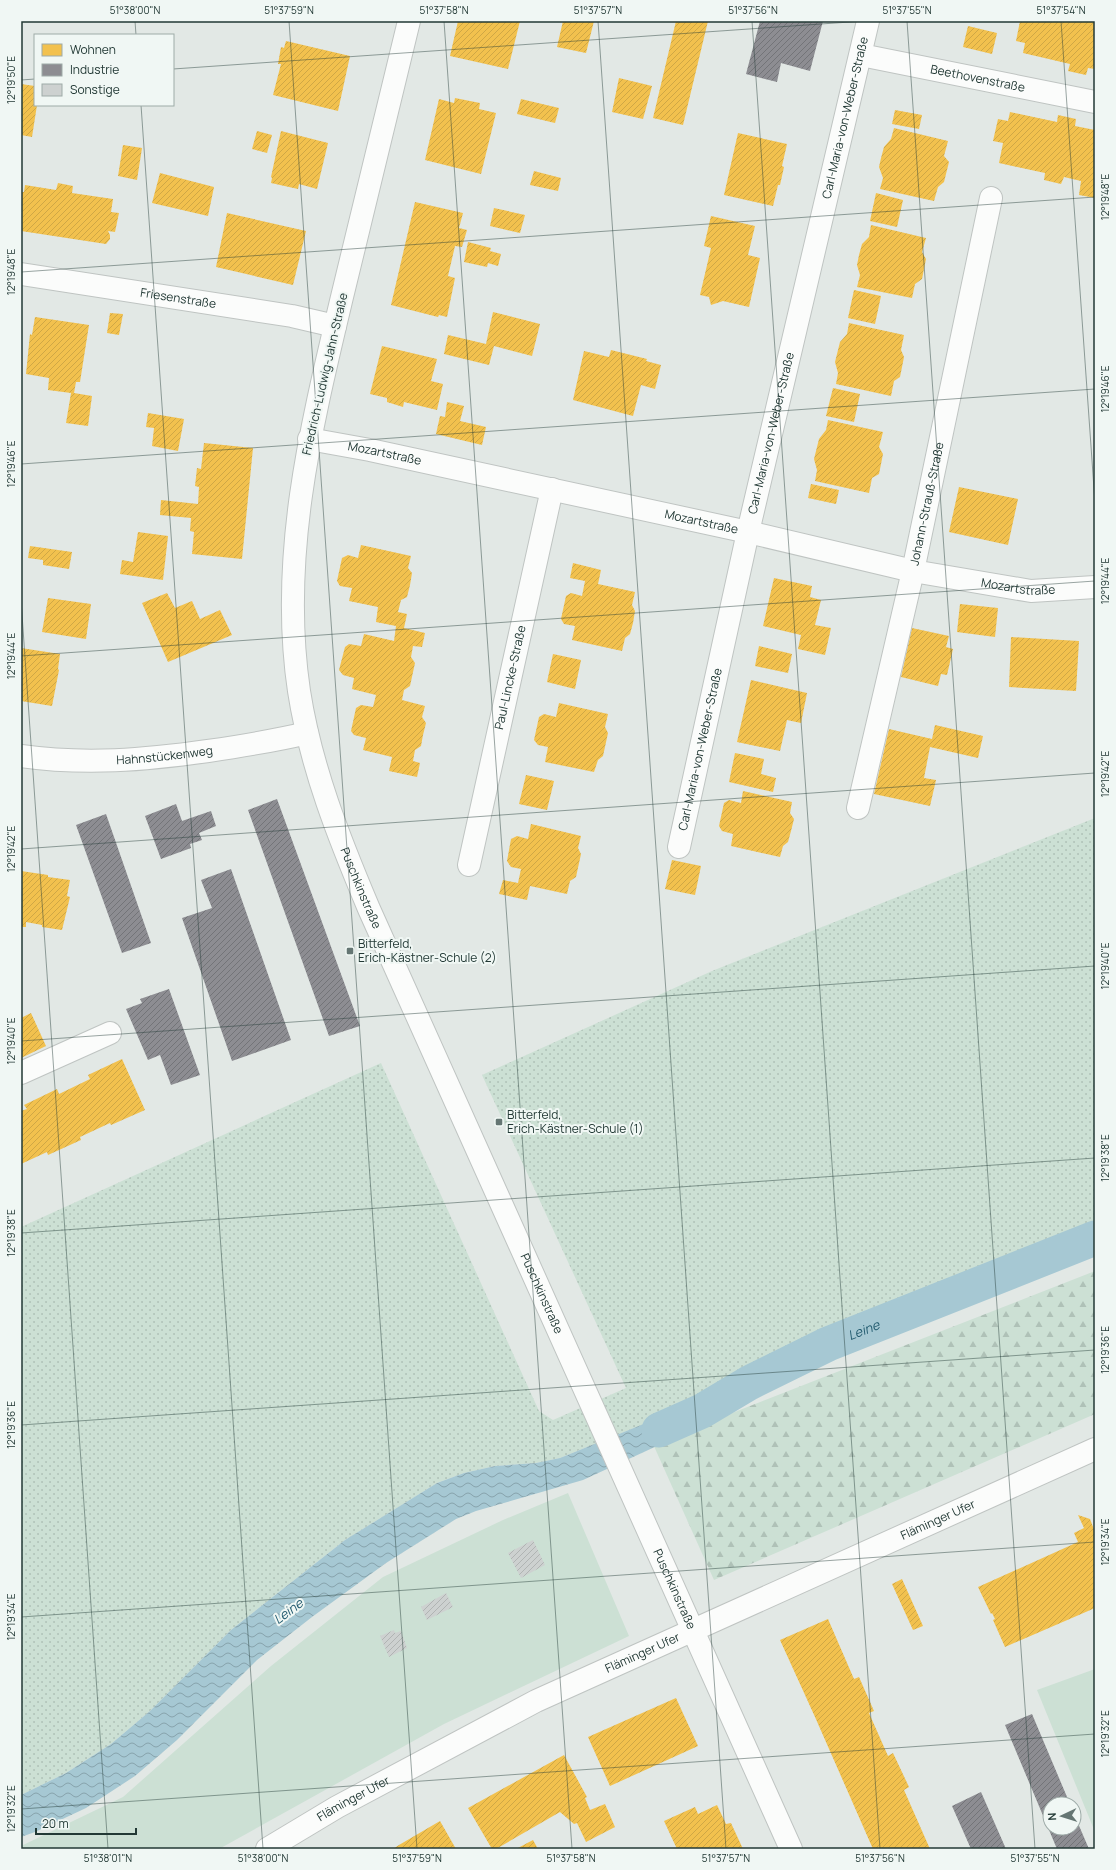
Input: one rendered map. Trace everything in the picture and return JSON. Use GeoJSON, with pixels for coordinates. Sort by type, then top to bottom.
{"type":"FeatureCollection","features":[{"type":"Feature","properties":{"kind":"street","name":"Friedrich-Ludwig-Jahn-Straße"},"geometry":{"type":"LineString","coordinates":[[307,733],[299,690],[292,614],[293,568],[298,511],[309,439],[409,21]]}},
{"type":"Feature","properties":{"kind":"street","name":"Carl-Maria-von-Weber-Straße"},"geometry":{"type":"LineString","coordinates":[[679,847],[748,532],[868,21]]}},
{"type":"Feature","properties":{"kind":"street","name":"Beethovenstraße"},"geometry":{"type":"LineString","coordinates":[[861,55],[1095,102]]}},
{"type":"Feature","properties":{"kind":"street","name":"Johann-Strauß-Straße"},"geometry":{"type":"LineString","coordinates":[[858,808],[913,571],[991,198]]}},
{"type":"Feature","properties":{"kind":"street","name":"Friesenstraße"},"geometry":{"type":"LineString","coordinates":[[21,274],[292,316],[335,326]]}},
{"type":"Feature","properties":{"kind":"street","name":"Mozartstraße"},"geometry":{"type":"LineString","coordinates":[[309,439],[552,489],[748,532],[913,571],[1031,591],[1095,586]]}},
{"type":"Feature","properties":{"kind":"street","name":"Paul-Lincke-Straße"},"geometry":{"type":"LineString","coordinates":[[469,865],[552,489]]}},
{"type":"Feature","properties":{"kind":"street","name":"Hahnstückenweg"},"geometry":{"type":"LineString","coordinates":[[21,756],[75,761],[121,762],[253,745],[307,733]]}},
{"type":"Feature","properties":{"kind":"street","name":"Puschkinstraße"},"geometry":{"type":"LineString","coordinates":[[307,733],[325,800],[363,894],[651,1535],[692,1632],[791,1849]]}},
{"type":"Feature","properties":{"kind":"street"},"geometry":{"type":"LineString","coordinates":[[21,1073],[110,1033]]}},
{"type":"Feature","properties":{"kind":"street","name":"Fläminger Ufer"},"geometry":{"type":"LineString","coordinates":[[267,1849],[337,1807],[536,1701],[692,1632],[1095,1449]]}},
{"type":"Feature","properties":{"kind":"green space"},"geometry":{"type":"Polygon","coordinates":[[[1095,818],[1095,1241],[560,1458],[536,1463],[495,1466],[464,1473],[437,1483],[345,1540],[231,1630],[150,1711],[111,1744],[66,1773],[21,1795],[21,1227],[381,1063],[539,1411],[553,1420],[626,1388],[482,1075],[712,971],[1095,818]]]}},
{"type":"Feature","properties":{"kind":"green space"},"geometry":{"type":"Polygon","coordinates":[[[1095,1271],[1095,1414],[714,1580],[653,1444],[1095,1271]]]}},
{"type":"Feature","properties":{"kind":"green space"},"geometry":{"type":"Polygon","coordinates":[[[568,1493],[629,1636],[444,1724],[219,1849],[21,1849],[21,1846],[123,1797],[271,1666],[383,1577],[503,1520],[568,1493]]]}},
{"type":"Feature","properties":{"kind":"green space"},"geometry":{"type":"Polygon","coordinates":[[[1095,1669],[1095,1832],[1082,1800],[1082,1796],[1080,1796],[1037,1690],[1095,1669]]]}},
{"type":"Feature","properties":{"kind":"water"},"geometry":{"type":"Polygon","coordinates":[[[697,1399],[707,1423],[583,1480],[476,1511],[456,1519],[386,1563],[312,1617],[257,1660],[177,1740],[135,1776],[86,1808],[21,1837],[21,1795],[66,1773],[111,1744],[150,1711],[231,1630],[345,1540],[437,1483],[464,1473],[495,1466],[536,1463],[560,1458],[646,1423],[697,1399]]]}},
{"type":"Feature","properties":{"kind":"building: Wohnen"},"geometry":{"type":"Polygon","coordinates":[[[458,21],[520,21],[508,69],[450,56],[458,21]]]}},
{"type":"Feature","properties":{"kind":"building: Wohnen"},"geometry":{"type":"Polygon","coordinates":[[[563,21],[594,21],[586,53],[557,47],[563,21]]]}},
{"type":"Feature","properties":{"kind":"building: Wohnen"},"geometry":{"type":"Polygon","coordinates":[[[676,21],[708,21],[683,125],[653,118],[676,21]]]}},
{"type":"Feature","properties":{"kind":"building: Wohnen"},"geometry":{"type":"Polygon","coordinates":[[[1020,21],[1095,21],[1095,69],[1088,68],[1086,75],[1068,71],[1070,64],[1023,53],[1025,43],[1016,41],[1020,21]]]}},
{"type":"Feature","properties":{"kind":"building: Wohnen"},"geometry":{"type":"Polygon","coordinates":[[[968,26],[997,33],[992,54],[963,47],[968,26]]]}},
{"type":"Feature","properties":{"kind":"building: Wohnen"},"geometry":{"type":"Polygon","coordinates":[[[286,41],[350,56],[338,111],[273,95],[281,64],[278,64],[281,47],[284,48],[286,41]]]}},
{"type":"Feature","properties":{"kind":"building: Wohnen"},"geometry":{"type":"Polygon","coordinates":[[[619,78],[652,86],[643,119],[612,112],[619,78]]]}},
{"type":"Feature","properties":{"kind":"building: Wohnen"},"geometry":{"type":"Polygon","coordinates":[[[21,84],[34,86],[34,106],[37,106],[32,137],[21,135],[21,84]]]}},
{"type":"Feature","properties":{"kind":"building: Wohnen"},"geometry":{"type":"Polygon","coordinates":[[[455,98],[480,103],[479,109],[496,113],[481,174],[425,160],[439,99],[454,103],[455,98]]]}},
{"type":"Feature","properties":{"kind":"building: Wohnen"},"geometry":{"type":"Polygon","coordinates":[[[521,99],[559,108],[555,123],[517,114],[521,99]]]}},
{"type":"Feature","properties":{"kind":"building: Wohnen"},"geometry":{"type":"Polygon","coordinates":[[[895,110],[922,115],[919,129],[892,124],[895,110]]]}},
{"type":"Feature","properties":{"kind":"building: Wohnen"},"geometry":{"type":"Polygon","coordinates":[[[1010,112],[1057,122],[1058,115],[1076,119],[1075,126],[1095,130],[1095,198],[1079,195],[1081,181],[1064,177],[1061,184],[1044,180],[1045,173],[999,163],[1003,143],[993,141],[998,119],[1008,121],[1010,112]]]}},
{"type":"Feature","properties":{"kind":"building: Wohnen"},"geometry":{"type":"Polygon","coordinates":[[[894,128],[948,141],[944,156],[949,162],[944,182],[938,187],[934,201],[880,189],[883,178],[879,167],[881,158],[884,147],[891,139],[894,128]]]}},
{"type":"Feature","properties":{"kind":"building: Wohnen"},"geometry":{"type":"Polygon","coordinates":[[[257,131],[272,135],[267,153],[252,149],[257,131]]]}},
{"type":"Feature","properties":{"kind":"building: Wohnen"},"geometry":{"type":"Polygon","coordinates":[[[281,131],[328,143],[317,189],[299,184],[298,189],[271,183],[281,131]]]}},
{"type":"Feature","properties":{"kind":"building: Wohnen"},"geometry":{"type":"Polygon","coordinates":[[[738,133],[787,144],[782,166],[784,167],[780,185],[778,185],[773,206],[724,195],[738,133]]]}},
{"type":"Feature","properties":{"kind":"building: Wohnen"},"geometry":{"type":"Polygon","coordinates":[[[123,145],[142,148],[137,180],[118,176],[123,145]]]}},
{"type":"Feature","properties":{"kind":"building: Wohnen"},"geometry":{"type":"Polygon","coordinates":[[[534,171],[561,178],[558,191],[530,185],[534,171]]]}},
{"type":"Feature","properties":{"kind":"building: Wohnen"},"geometry":{"type":"Polygon","coordinates":[[[160,173],[214,187],[208,216],[152,203],[160,173]]]}},
{"type":"Feature","properties":{"kind":"building: Wohnen"},"geometry":{"type":"Polygon","coordinates":[[[58,183],[73,186],[72,193],[113,199],[111,212],[119,213],[115,232],[108,231],[110,239],[106,244],[21,231],[21,192],[24,192],[25,185],[56,190],[58,183]]]}},
{"type":"Feature","properties":{"kind":"building: Wohnen"},"geometry":{"type":"Polygon","coordinates":[[[876,193],[903,200],[897,227],[870,221],[876,193]]]}},
{"type":"Feature","properties":{"kind":"building: Wohnen"},"geometry":{"type":"Polygon","coordinates":[[[415,202],[463,213],[459,228],[467,230],[462,247],[455,246],[448,276],[455,278],[447,317],[439,315],[438,317],[391,305],[415,202]]]}},
{"type":"Feature","properties":{"kind":"building: Wohnen"},"geometry":{"type":"Polygon","coordinates":[[[494,208],[525,215],[520,233],[490,226],[494,208]]]}},
{"type":"Feature","properties":{"kind":"building: Wohnen"},"geometry":{"type":"Polygon","coordinates":[[[227,213],[306,231],[293,285],[216,267],[227,213]]]}},
{"type":"Feature","properties":{"kind":"building: Wohnen"},"geometry":{"type":"Polygon","coordinates":[[[711,216],[755,226],[748,255],[760,258],[749,307],[723,301],[711,305],[709,297],[700,295],[711,248],[704,246],[711,216]]]}},
{"type":"Feature","properties":{"kind":"building: Wohnen"},"geometry":{"type":"Polygon","coordinates":[[[871,225],[926,238],[922,252],[926,259],[922,279],[915,284],[912,298],[857,287],[860,275],[857,265],[859,255],[862,244],[869,237],[871,225]]]}},
{"type":"Feature","properties":{"kind":"building: Wohnen"},"geometry":{"type":"Polygon","coordinates":[[[468,242],[491,248],[490,251],[501,254],[498,266],[488,263],[487,267],[464,262],[468,242]]]}},
{"type":"Feature","properties":{"kind":"building: Wohnen"},"geometry":{"type":"Polygon","coordinates":[[[854,290],[881,296],[875,324],[848,318],[854,290]]]}},
{"type":"Feature","properties":{"kind":"building: Wohnen"},"geometry":{"type":"Polygon","coordinates":[[[493,312],[540,324],[532,356],[494,346],[489,365],[444,354],[448,335],[486,344],[493,312]]]}},
{"type":"Feature","properties":{"kind":"building: Wohnen"},"geometry":{"type":"Polygon","coordinates":[[[110,313],[123,314],[119,335],[107,333],[110,313]]]}},
{"type":"Feature","properties":{"kind":"building: Wohnen"},"geometry":{"type":"Polygon","coordinates":[[[35,317],[89,325],[80,382],[76,382],[74,393],[92,396],[88,426],[66,423],[71,393],[48,390],[49,378],[26,374],[30,334],[32,335],[35,317]]]}},
{"type":"Feature","properties":{"kind":"building: Wohnen"},"geometry":{"type":"Polygon","coordinates":[[[849,323],[904,335],[901,350],[904,357],[900,377],[894,381],[891,396],[836,384],[838,373],[835,362],[840,342],[847,334],[849,323]]]}},
{"type":"Feature","properties":{"kind":"building: Wohnen"},"geometry":{"type":"Polygon","coordinates":[[[382,346],[437,359],[431,381],[443,384],[437,410],[404,402],[403,407],[387,402],[387,398],[370,394],[382,346]]]}},
{"type":"Feature","properties":{"kind":"building: Wohnen"},"geometry":{"type":"Polygon","coordinates":[[[611,350],[647,359],[646,361],[661,365],[655,389],[641,385],[633,416],[573,400],[584,351],[609,357],[611,350]]]}},
{"type":"Feature","properties":{"kind":"building: Wohnen"},"geometry":{"type":"Polygon","coordinates":[[[833,388],[860,394],[854,422],[826,416],[833,388]]]}},
{"type":"Feature","properties":{"kind":"building: Wohnen"},"geometry":{"type":"Polygon","coordinates":[[[447,402],[464,406],[460,421],[486,427],[482,445],[436,434],[440,416],[445,417],[447,402]]]}},
{"type":"Feature","properties":{"kind":"building: Wohnen"},"geometry":{"type":"Polygon","coordinates":[[[148,413],[184,419],[178,451],[152,446],[154,428],[146,427],[148,413]]]}},
{"type":"Feature","properties":{"kind":"building: Wohnen"},"geometry":{"type":"Polygon","coordinates":[[[828,420],[883,432],[879,447],[883,454],[879,474],[872,478],[869,493],[815,481],[817,470],[814,459],[819,439],[826,430],[828,420]]]}},
{"type":"Feature","properties":{"kind":"building: Wohnen"},"geometry":{"type":"Polygon","coordinates":[[[204,443],[253,448],[242,559],[192,554],[194,532],[190,531],[191,518],[160,515],[161,500],[198,504],[199,487],[195,486],[197,468],[201,469],[204,443]]]}},
{"type":"Feature","properties":{"kind":"building: Wohnen"},"geometry":{"type":"Polygon","coordinates":[[[811,484],[839,490],[836,504],[808,498],[811,484]]]}},
{"type":"Feature","properties":{"kind":"building: Wohnen"},"geometry":{"type":"Polygon","coordinates":[[[959,487],[1018,499],[1008,545],[949,532],[959,487]]]}},
{"type":"Feature","properties":{"kind":"building: Wohnen"},"geometry":{"type":"Polygon","coordinates":[[[138,532],[168,536],[163,580],[120,574],[122,560],[133,562],[138,532]]]}},
{"type":"Feature","properties":{"kind":"building: Wohnen"},"geometry":{"type":"Polygon","coordinates":[[[361,545],[411,556],[408,568],[412,573],[410,585],[407,597],[401,600],[398,612],[407,614],[404,628],[425,633],[422,647],[413,646],[411,657],[415,663],[410,686],[404,690],[402,700],[425,706],[422,717],[426,723],[421,746],[415,750],[413,761],[420,763],[417,777],[389,771],[392,757],[363,750],[366,738],[354,735],[351,731],[356,708],[361,705],[373,707],[376,695],[352,689],[354,678],[343,675],[339,670],[345,647],[349,644],[361,646],[364,634],[394,641],[396,626],[376,622],[378,607],[349,601],[352,588],[340,586],[337,581],[342,558],[348,555],[358,558],[361,545]]]}},
{"type":"Feature","properties":{"kind":"building: Wohnen"},"geometry":{"type":"Polygon","coordinates":[[[30,546],[72,552],[69,569],[43,565],[43,560],[28,558],[30,546]]]}},
{"type":"Feature","properties":{"kind":"building: Wohnen"},"geometry":{"type":"Polygon","coordinates":[[[573,563],[601,570],[598,584],[635,592],[632,605],[635,611],[633,623],[630,634],[625,638],[622,651],[572,640],[575,626],[564,624],[561,619],[566,596],[571,593],[582,596],[585,581],[570,578],[573,563]]]}},
{"type":"Feature","properties":{"kind":"building: Wohnen"},"geometry":{"type":"Polygon","coordinates":[[[774,578],[812,586],[810,597],[821,600],[815,625],[831,628],[825,655],[798,649],[801,635],[763,626],[774,578]]]}},
{"type":"Feature","properties":{"kind":"building: Wohnen"},"geometry":{"type":"Polygon","coordinates":[[[167,593],[175,608],[192,601],[200,619],[220,610],[232,635],[168,662],[142,603],[167,593]]]}},
{"type":"Feature","properties":{"kind":"building: Wohnen"},"geometry":{"type":"Polygon","coordinates":[[[48,598],[91,604],[86,639],[42,632],[48,598]]]}},
{"type":"Feature","properties":{"kind":"building: Wohnen"},"geometry":{"type":"Polygon","coordinates":[[[960,604],[998,608],[995,637],[957,632],[960,604]]]}},
{"type":"Feature","properties":{"kind":"building: Wohnen"},"geometry":{"type":"Polygon","coordinates":[[[912,628],[949,636],[946,647],[953,649],[947,675],[941,674],[938,686],[901,677],[912,628]]]}},
{"type":"Feature","properties":{"kind":"building: Wohnen"},"geometry":{"type":"Polygon","coordinates":[[[1011,637],[1079,641],[1076,691],[1009,687],[1011,637]]]}},
{"type":"Feature","properties":{"kind":"building: Wohnen"},"geometry":{"type":"Polygon","coordinates":[[[759,646],[792,654],[788,673],[755,666],[759,646]]]}},
{"type":"Feature","properties":{"kind":"building: Wohnen"},"geometry":{"type":"Polygon","coordinates":[[[21,648],[60,654],[59,670],[52,706],[21,701],[21,648]]]}},
{"type":"Feature","properties":{"kind":"building: Wohnen"},"geometry":{"type":"Polygon","coordinates":[[[553,654],[581,660],[575,689],[547,682],[553,654]]]}},
{"type":"Feature","properties":{"kind":"building: Wohnen"},"geometry":{"type":"Polygon","coordinates":[[[751,680],[807,693],[801,723],[787,720],[780,751],[737,742],[751,680]]]}},
{"type":"Feature","properties":{"kind":"building: Wohnen"},"geometry":{"type":"Polygon","coordinates":[[[559,703],[608,714],[605,727],[608,733],[603,756],[598,760],[594,772],[545,762],[548,747],[538,745],[534,740],[539,717],[544,714],[556,717],[559,703]]]}},
{"type":"Feature","properties":{"kind":"building: Wohnen"},"geometry":{"type":"Polygon","coordinates":[[[935,725],[983,736],[978,758],[930,747],[924,778],[936,780],[930,806],[874,794],[889,729],[932,739],[935,725]]]}},
{"type":"Feature","properties":{"kind":"building: Wohnen"},"geometry":{"type":"Polygon","coordinates":[[[735,753],[764,759],[761,774],[776,778],[773,792],[729,782],[735,753]]]}},
{"type":"Feature","properties":{"kind":"building: Wohnen"},"geometry":{"type":"Polygon","coordinates":[[[526,775],[554,781],[547,810],[519,804],[526,775]]]}},
{"type":"Feature","properties":{"kind":"building: Wohnen"},"geometry":{"type":"Polygon","coordinates":[[[743,791],[792,802],[790,813],[794,819],[788,842],[783,846],[780,857],[731,846],[733,834],[722,831],[719,826],[724,803],[729,800],[741,803],[743,791]]]}},
{"type":"Feature","properties":{"kind":"building: Wohnen"},"geometry":{"type":"Polygon","coordinates":[[[531,824],[581,836],[578,848],[581,854],[576,877],[570,881],[567,894],[530,886],[527,900],[499,894],[503,880],[518,883],[521,869],[511,867],[507,861],[511,839],[517,836],[528,839],[531,824]]]}},
{"type":"Feature","properties":{"kind":"building: Wohnen"},"geometry":{"type":"Polygon","coordinates":[[[672,860],[701,866],[695,895],[665,889],[672,860]]]}},
{"type":"Feature","properties":{"kind":"building: Wohnen"},"geometry":{"type":"Polygon","coordinates":[[[21,871],[70,880],[67,896],[70,897],[62,930],[42,927],[42,925],[26,922],[26,927],[21,927],[21,871]]]}},
{"type":"Feature","properties":{"kind":"building: Wohnen"},"geometry":{"type":"Polygon","coordinates":[[[31,1013],[46,1046],[21,1058],[21,1018],[31,1013]]]}},
{"type":"Feature","properties":{"kind":"building: Wohnen"},"geometry":{"type":"Polygon","coordinates":[[[122,1059],[145,1110],[111,1125],[110,1123],[80,1137],[81,1140],[48,1155],[47,1152],[21,1164],[21,1111],[27,1109],[24,1105],[57,1089],[59,1094],[90,1079],[88,1075],[122,1059]]]}},
{"type":"Feature","properties":{"kind":"building: Wohnen"},"geometry":{"type":"Polygon","coordinates":[[[1078,1515],[1090,1519],[1095,1532],[1095,1608],[1005,1647],[993,1620],[995,1619],[978,1587],[1078,1542],[1074,1533],[1084,1528],[1078,1515]]]}},
{"type":"Feature","properties":{"kind":"building: Wohnen"},"geometry":{"type":"Polygon","coordinates":[[[902,1579],[923,1626],[913,1630],[892,1584],[902,1579]]]}},
{"type":"Feature","properties":{"kind":"building: Wohnen"},"geometry":{"type":"Polygon","coordinates":[[[828,1619],[854,1679],[859,1677],[874,1711],[869,1713],[888,1756],[893,1753],[909,1787],[904,1790],[930,1849],[873,1849],[780,1640],[828,1619]]]}},
{"type":"Feature","properties":{"kind":"building: Wohnen"},"geometry":{"type":"Polygon","coordinates":[[[676,1698],[698,1746],[610,1786],[588,1737],[676,1698]]]}},
{"type":"Feature","properties":{"kind":"building: Wohnen"},"geometry":{"type":"Polygon","coordinates":[[[564,1755],[587,1797],[585,1798],[590,1810],[605,1804],[615,1827],[586,1842],[577,1823],[574,1824],[560,1812],[496,1849],[492,1849],[468,1808],[564,1755]]]}},
{"type":"Feature","properties":{"kind":"building: Wohnen"},"geometry":{"type":"Polygon","coordinates":[[[717,1805],[726,1824],[731,1823],[743,1849],[677,1849],[664,1821],[695,1807],[698,1814],[717,1805]]]}},
{"type":"Feature","properties":{"kind":"building: Wohnen"},"geometry":{"type":"Polygon","coordinates":[[[440,1821],[456,1849],[393,1849],[399,1845],[440,1821]]]}},
{"type":"Feature","properties":{"kind":"building: Wohnen"},"geometry":{"type":"Polygon","coordinates":[[[533,1840],[538,1849],[516,1849],[533,1840]]]}},
{"type":"Feature","properties":{"kind":"building: Industrie"},"geometry":{"type":"Polygon","coordinates":[[[760,21],[823,21],[810,71],[781,63],[777,82],[746,74],[760,21]]]}},
{"type":"Feature","properties":{"kind":"building: Industrie"},"geometry":{"type":"Polygon","coordinates":[[[277,799],[360,1026],[329,1036],[248,810],[277,799]]]}},
{"type":"Feature","properties":{"kind":"building: Industrie"},"geometry":{"type":"Polygon","coordinates":[[[176,804],[182,821],[211,811],[216,826],[199,833],[202,840],[190,844],[191,848],[161,859],[145,816],[176,804]]]}},
{"type":"Feature","properties":{"kind":"building: Industrie"},"geometry":{"type":"Polygon","coordinates":[[[106,814],[151,943],[122,953],[76,825],[106,814]]]}},
{"type":"Feature","properties":{"kind":"building: Industrie"},"geometry":{"type":"Polygon","coordinates":[[[231,869],[291,1040],[232,1061],[182,918],[212,908],[201,880],[231,869]]]}},
{"type":"Feature","properties":{"kind":"building: Industrie"},"geometry":{"type":"Polygon","coordinates":[[[169,989],[200,1075],[171,1085],[160,1055],[148,1060],[126,1009],[142,1003],[140,999],[169,989]]]}},
{"type":"Feature","properties":{"kind":"building: Industrie"},"geometry":{"type":"Polygon","coordinates":[[[1032,1714],[1067,1796],[1042,1796],[1042,1813],[1005,1725],[1032,1714]]]}},
{"type":"Feature","properties":{"kind":"building: Industrie"},"geometry":{"type":"Polygon","coordinates":[[[981,1792],[1006,1849],[971,1849],[952,1806],[981,1792]]]}},
{"type":"Feature","properties":{"kind":"building: Industrie"},"geometry":{"type":"Polygon","coordinates":[[[1082,1833],[1089,1849],[1057,1849],[1052,1836],[1082,1836],[1082,1833]]]}},
{"type":"Feature","properties":{"kind":"building: Sonstige"},"geometry":{"type":"Polygon","coordinates":[[[533,1540],[545,1565],[521,1578],[508,1553],[533,1540]]]}},
{"type":"Feature","properties":{"kind":"building: Sonstige"},"geometry":{"type":"Polygon","coordinates":[[[446,1593],[453,1607],[427,1620],[421,1607],[446,1593]]]}},
{"type":"Feature","properties":{"kind":"building: Sonstige"},"geometry":{"type":"Polygon","coordinates":[[[394,1630],[395,1633],[401,1631],[407,1648],[389,1657],[380,1636],[394,1630]]]}},
{"type":"Feature","properties":{"kind":"waterway","name":"Leine"},"geometry":{"type":"LineString","coordinates":[[659,1430],[702,1411],[749,1383],[828,1344],[1095,1238]]}},
{"type":"Feature","properties":{"kind":"place","name":"Bitterfeld, Erich-Kästner-Schule (2)"},"geometry":{"type":"Point","coordinates":[350,951]}},
{"type":"Feature","properties":{"kind":"place","name":"Bitterfeld, Erich-Kästner-Schule (1)"},"geometry":{"type":"Point","coordinates":[499,1122]}}]}
